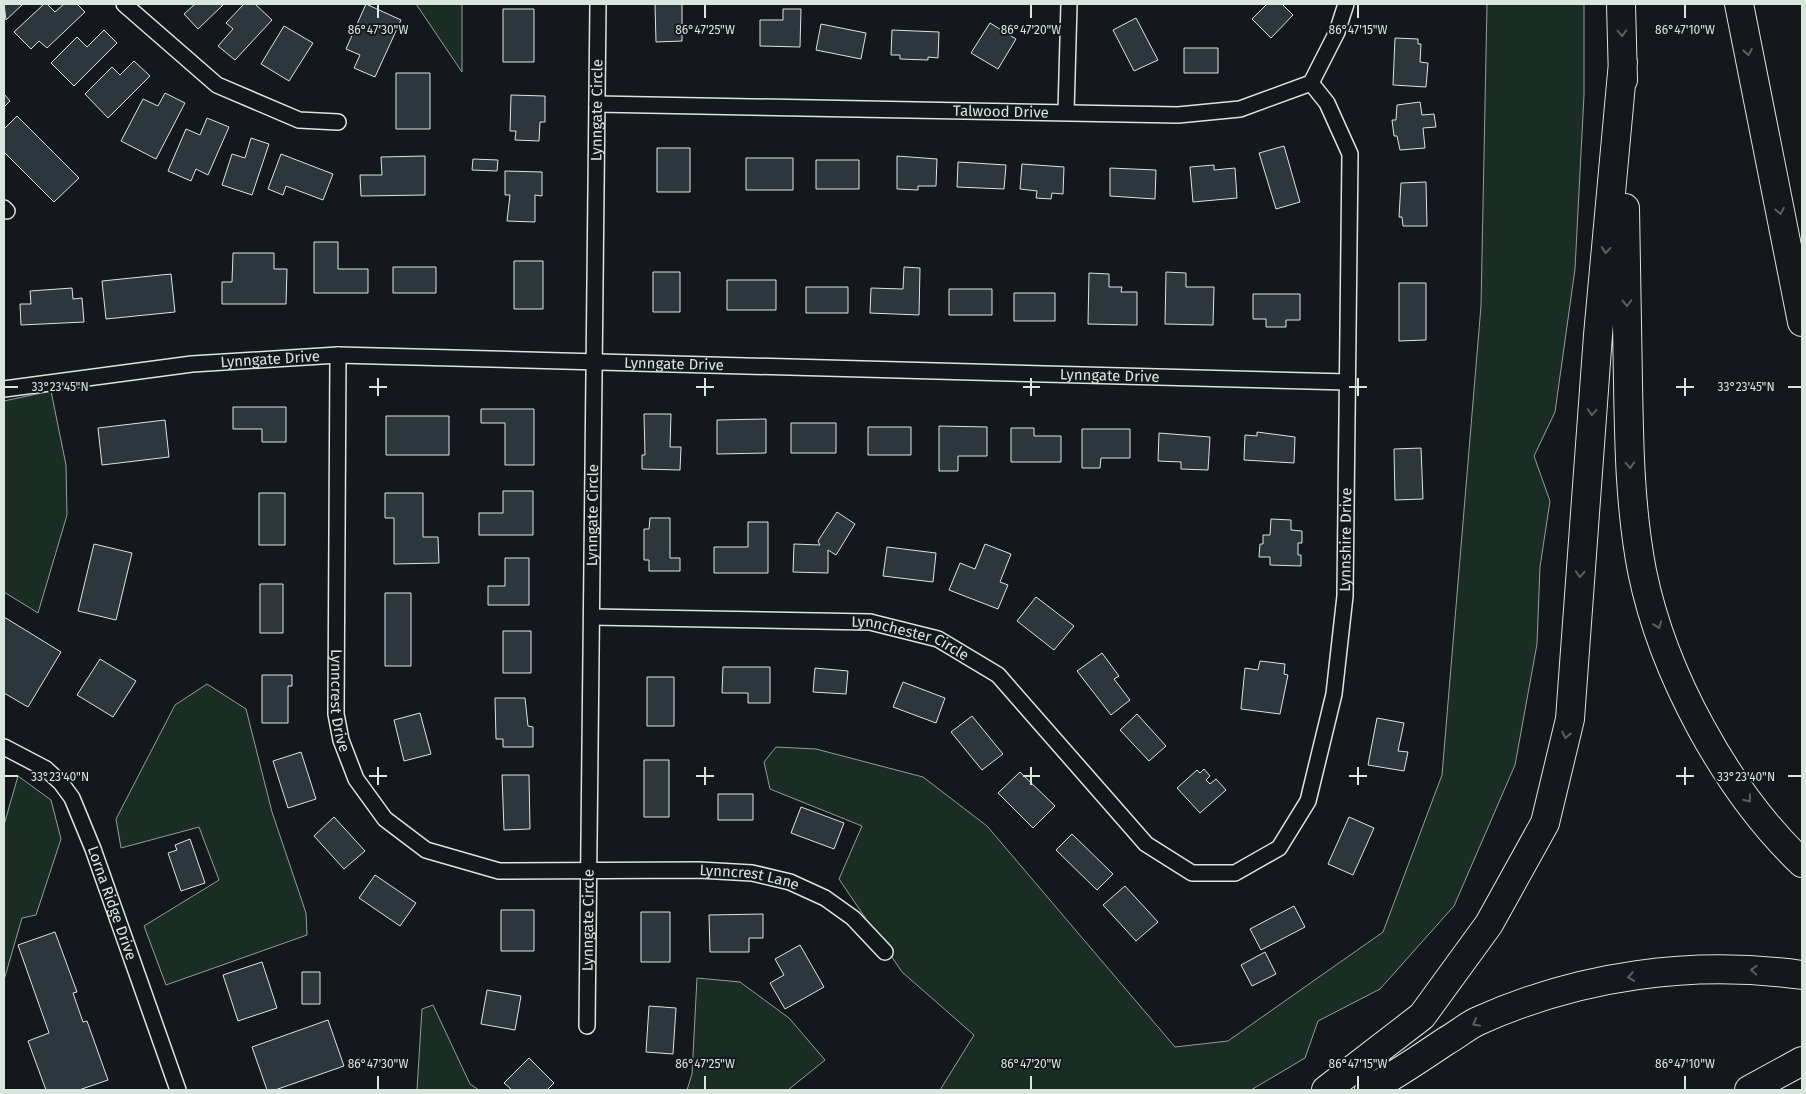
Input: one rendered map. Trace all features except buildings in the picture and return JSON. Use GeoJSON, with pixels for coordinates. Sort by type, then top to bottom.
{"type":"FeatureCollection","features":[{"type":"Feature","properties":{"kind":"highway"},"geometry":{"type":"LineString","coordinates":[[1621,4],[1631,496],[1642,571],[1654,614],[1672,665],[1693,711],[1717,754],[1768,825],[1802,862]]}},
{"type":"Feature","properties":{"kind":"highway"},"geometry":{"type":"LineString","coordinates":[[1739,4],[1802,322]]}},
{"type":"Feature","properties":{"kind":"highway"},"geometry":{"type":"LineString","coordinates":[[1326,1090],[1422,1016],[1489,924],[1545,823],[1570,719],[1598,335],[1622,62]]}},
{"type":"Feature","properties":{"kind":"highway"},"geometry":{"type":"LineString","coordinates":[[1369,1090],[1477,1022],[1536,998],[1592,983],[1679,970],[1727,969],[1802,975]]}},
{"type":"Feature","properties":{"kind":"highway"},"geometry":{"type":"LineString","coordinates":[[1759,1085],[1802,1061]]}},
{"type":"Feature","properties":{"kind":"street"},"geometry":{"type":"LineString","coordinates":[[124,4],[217,85],[299,120],[338,122]]}},
{"type":"Feature","properties":{"kind":"street","name":"Lynngate Circle"},"geometry":{"type":"LineString","coordinates":[[587,1026],[598,4]]}},
{"type":"Feature","properties":{"kind":"street"},"geometry":{"type":"LineString","coordinates":[[1066,112],[1069,4]]}},
{"type":"Feature","properties":{"kind":"street"},"geometry":{"type":"LineString","coordinates":[[1311,84],[1337,32],[1346,4]]}},
{"type":"Feature","properties":{"kind":"street","name":"Talwood Drive"},"geometry":{"type":"LineString","coordinates":[[598,104],[1178,115],[1240,109],[1311,84]]}},
{"type":"Feature","properties":{"kind":"street","name":"Lynnshire Drive"},"geometry":{"type":"LineString","coordinates":[[1146,844],[1192,872],[1235,872],[1279,848],[1308,801],[1334,694],[1345,596],[1350,154],[1327,103],[1311,84]]}},
{"type":"Feature","properties":{"kind":"street","name":"Lynngate Drive"},"geometry":{"type":"LineString","coordinates":[[4,389],[192,364],[338,355],[1347,382]]}},
{"type":"Feature","properties":{"kind":"street","name":"Lynncrest Drive"},"geometry":{"type":"LineString","coordinates":[[338,355],[336,714],[341,740],[356,779],[385,819],[426,850],[499,871],[589,870]]}},
{"type":"Feature","properties":{"kind":"street","name":"Lynnchester Circle"},"geometry":{"type":"LineString","coordinates":[[592,617],[870,622],[938,639],[998,675],[1146,844]]}},
{"type":"Feature","properties":{"kind":"street","name":"Lorna Ridge Drive"},"geometry":{"type":"LineString","coordinates":[[4,747],[46,769],[61,783],[72,798],[96,858],[178,1090]]}},
{"type":"Feature","properties":{"kind":"street","name":"Lynncrest Lane"},"geometry":{"type":"LineString","coordinates":[[589,870],[752,872],[790,882],[825,898],[853,918],[885,952]]}},
{"type":"Feature","properties":{"kind":"green space"},"geometry":{"type":"Polygon","coordinates":[[[416,4],[462,4],[462,72],[416,4]]]}},
{"type":"Feature","properties":{"kind":"green space"},"geometry":{"type":"Polygon","coordinates":[[[1487,4],[1584,4],[1584,95],[1575,269],[1555,412],[1534,456],[1550,501],[1540,567],[1537,644],[1515,765],[1454,906],[1380,989],[1318,1021],[1305,1058],[1251,1090],[940,1090],[974,1035],[902,972],[839,879],[862,826],[770,789],[764,762],[776,747],[816,749],[923,777],[987,826],[1175,1047],[1228,1041],[1383,932],[1442,775],[1481,306],[1487,4]]]}},
{"type":"Feature","properties":{"kind":"green space"},"geometry":{"type":"Polygon","coordinates":[[[51,391],[66,465],[67,515],[38,613],[4,592],[4,401],[51,391]]]}},
{"type":"Feature","properties":{"kind":"green space"},"geometry":{"type":"Polygon","coordinates":[[[207,684],[246,709],[272,812],[306,913],[307,935],[166,985],[144,926],[219,880],[199,827],[121,848],[116,819],[175,705],[207,684]]]}},
{"type":"Feature","properties":{"kind":"green space"},"geometry":{"type":"Polygon","coordinates":[[[18,776],[51,800],[61,839],[36,915],[22,918],[4,980],[4,825],[18,776]]]}},
{"type":"Feature","properties":{"kind":"green space"},"geometry":{"type":"Polygon","coordinates":[[[697,978],[740,982],[789,1018],[825,1060],[788,1090],[687,1090],[692,1074],[697,978]]]}},
{"type":"Feature","properties":{"kind":"green space"},"geometry":{"type":"Polygon","coordinates":[[[433,1005],[470,1084],[479,1090],[417,1090],[422,1009],[433,1005]]]}}]}
